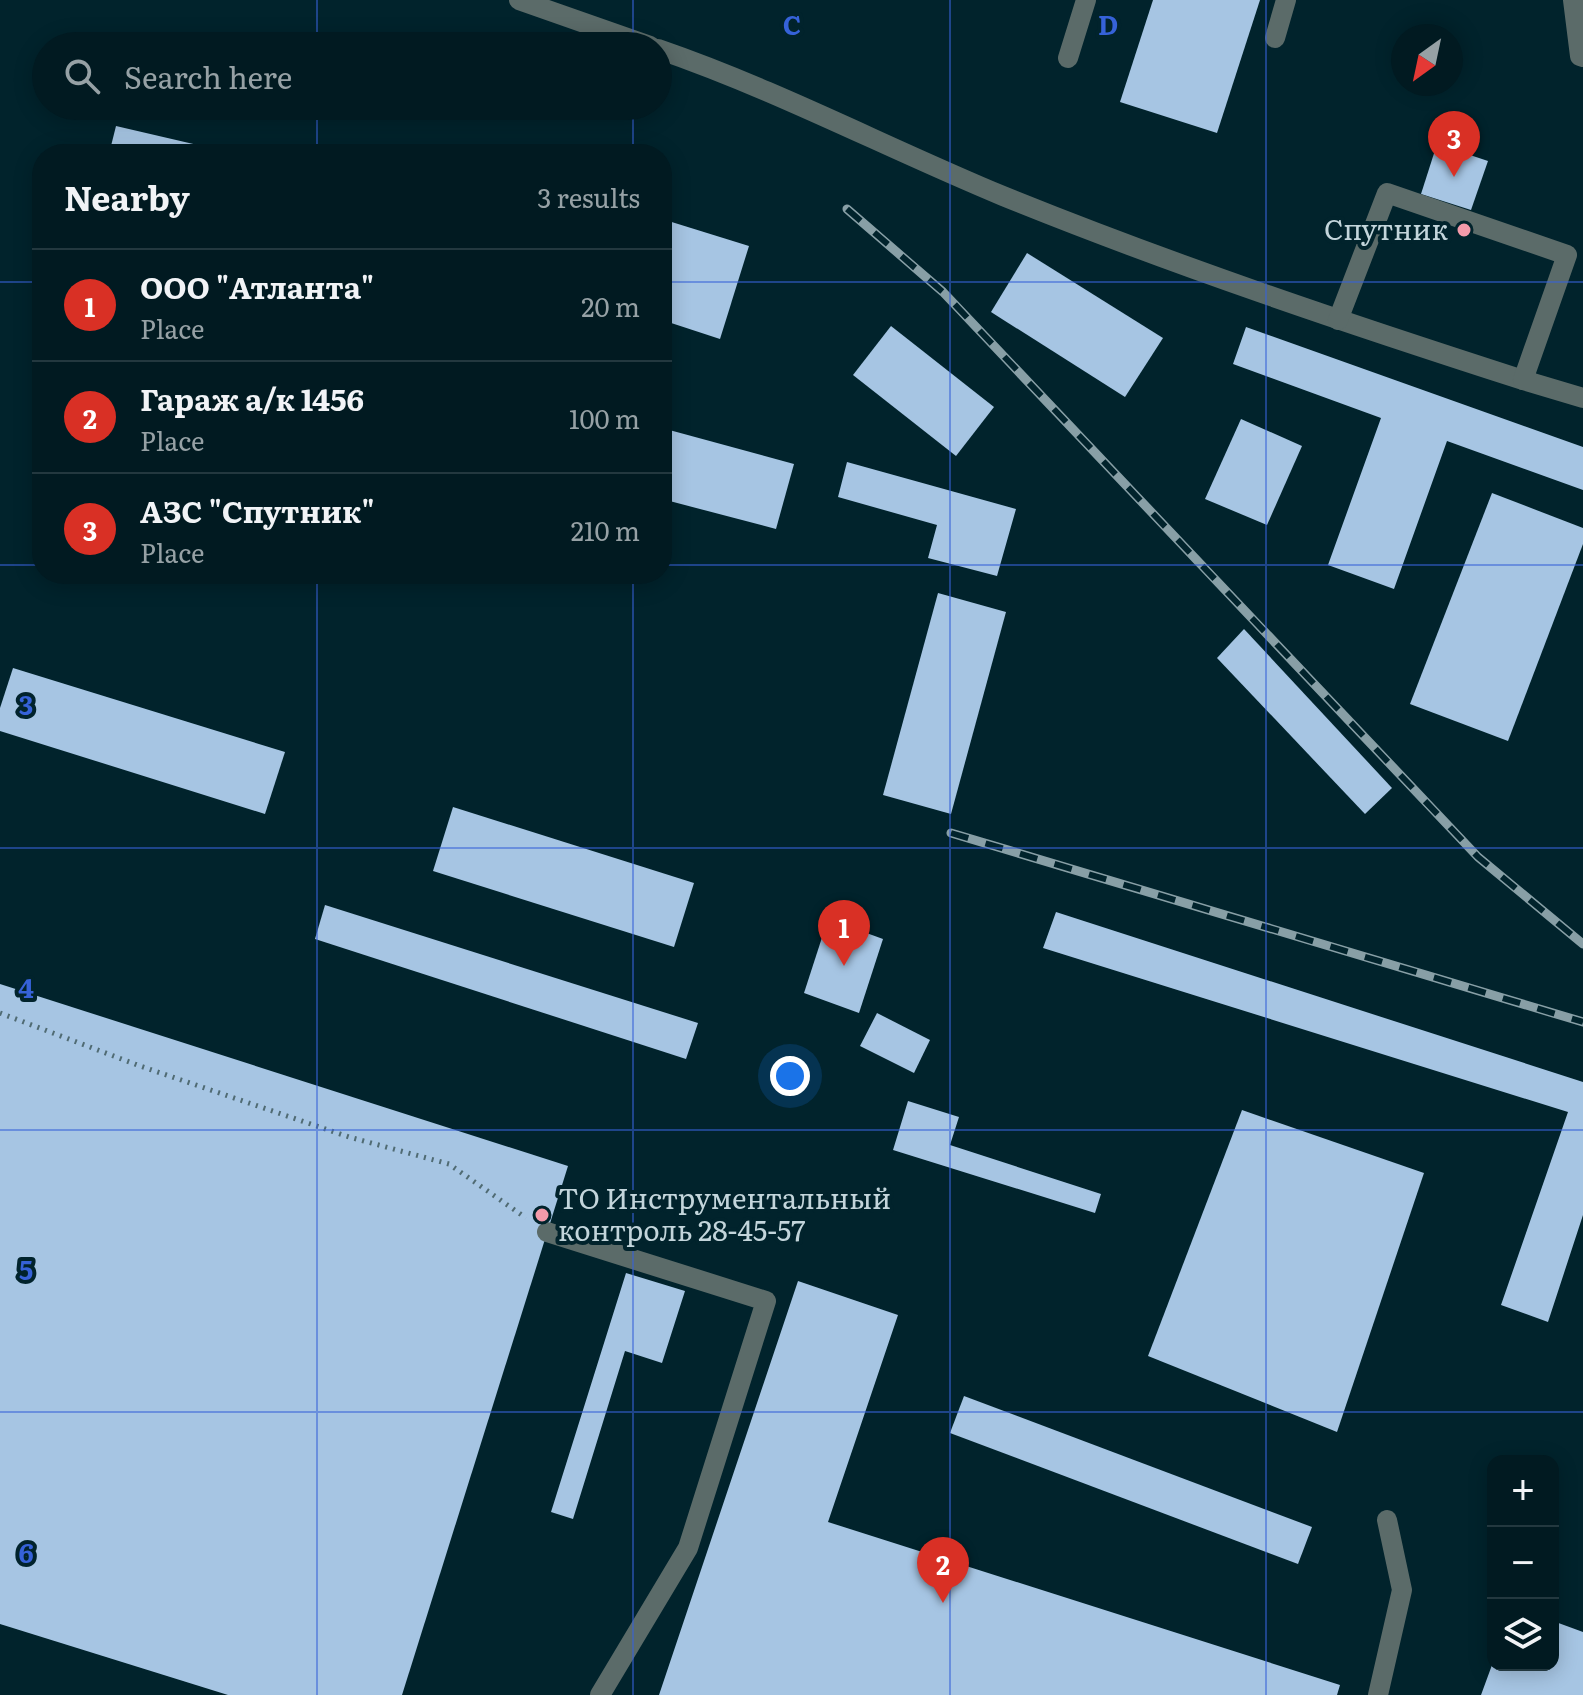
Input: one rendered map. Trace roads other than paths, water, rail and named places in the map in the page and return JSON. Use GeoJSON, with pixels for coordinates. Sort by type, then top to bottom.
{"type":"FeatureCollection","features":[{"type":"Feature","properties":{"kind":"lane"},"geometry":{"type":"LineString","coordinates":[[519,0],[610,32]]}},
{"type":"Feature","properties":{"kind":"lane"},"geometry":{"type":"LineString","coordinates":[[1068,58],[1086,0]]}},
{"type":"Feature","properties":{"kind":"lane"},"geometry":{"type":"LineString","coordinates":[[1275,38],[1286,0]]}},
{"type":"Feature","properties":{"kind":"lane"},"geometry":{"type":"LineString","coordinates":[[1573,0],[1580,56],[1583,57]]}},
{"type":"Feature","properties":{"kind":"lane"},"geometry":{"type":"LineString","coordinates":[[672,54],[737,77],[1004,196],[1338,320],[1583,398]]}},
{"type":"Feature","properties":{"kind":"lane"},"geometry":{"type":"LineString","coordinates":[[1338,320],[1387,193],[1567,255],[1523,380]]}},
{"type":"Feature","properties":{"kind":"lane"},"geometry":{"type":"LineString","coordinates":[[547,1232],[766,1301],[688,1548],[600,1695]]}},
{"type":"Feature","properties":{"kind":"lane"},"geometry":{"type":"LineString","coordinates":[[1378,1695],[1402,1590],[1387,1520]]}},
{"type":"Feature","properties":{"kind":"railway"},"geometry":{"type":"LineString","coordinates":[[847,209],[943,292],[1478,857],[1583,944]]}},
{"type":"Feature","properties":{"kind":"railway"},"geometry":{"type":"LineString","coordinates":[[951,833],[1583,1022]]}},
{"type":"Feature","properties":{"kind":"place","name":"АЗС \"Спутник\""},"geometry":{"type":"Point","coordinates":[1454,177]}},
{"type":"Feature","properties":{"kind":"place","name":"Спутник"},"geometry":{"type":"Point","coordinates":[1464,230]}},
{"type":"Feature","properties":{"kind":"place","name":"ООО \"Атланта\""},"geometry":{"type":"Point","coordinates":[844,966]}},
{"type":"Feature","properties":{"kind":"place","name":"ТО Инструментальный контроль 28-45-57"},"geometry":{"type":"Point","coordinates":[542,1215]}},
{"type":"Feature","properties":{"kind":"place","name":"Гараж а/к 1456"},"geometry":{"type":"Point","coordinates":[943,1603]}}]}
